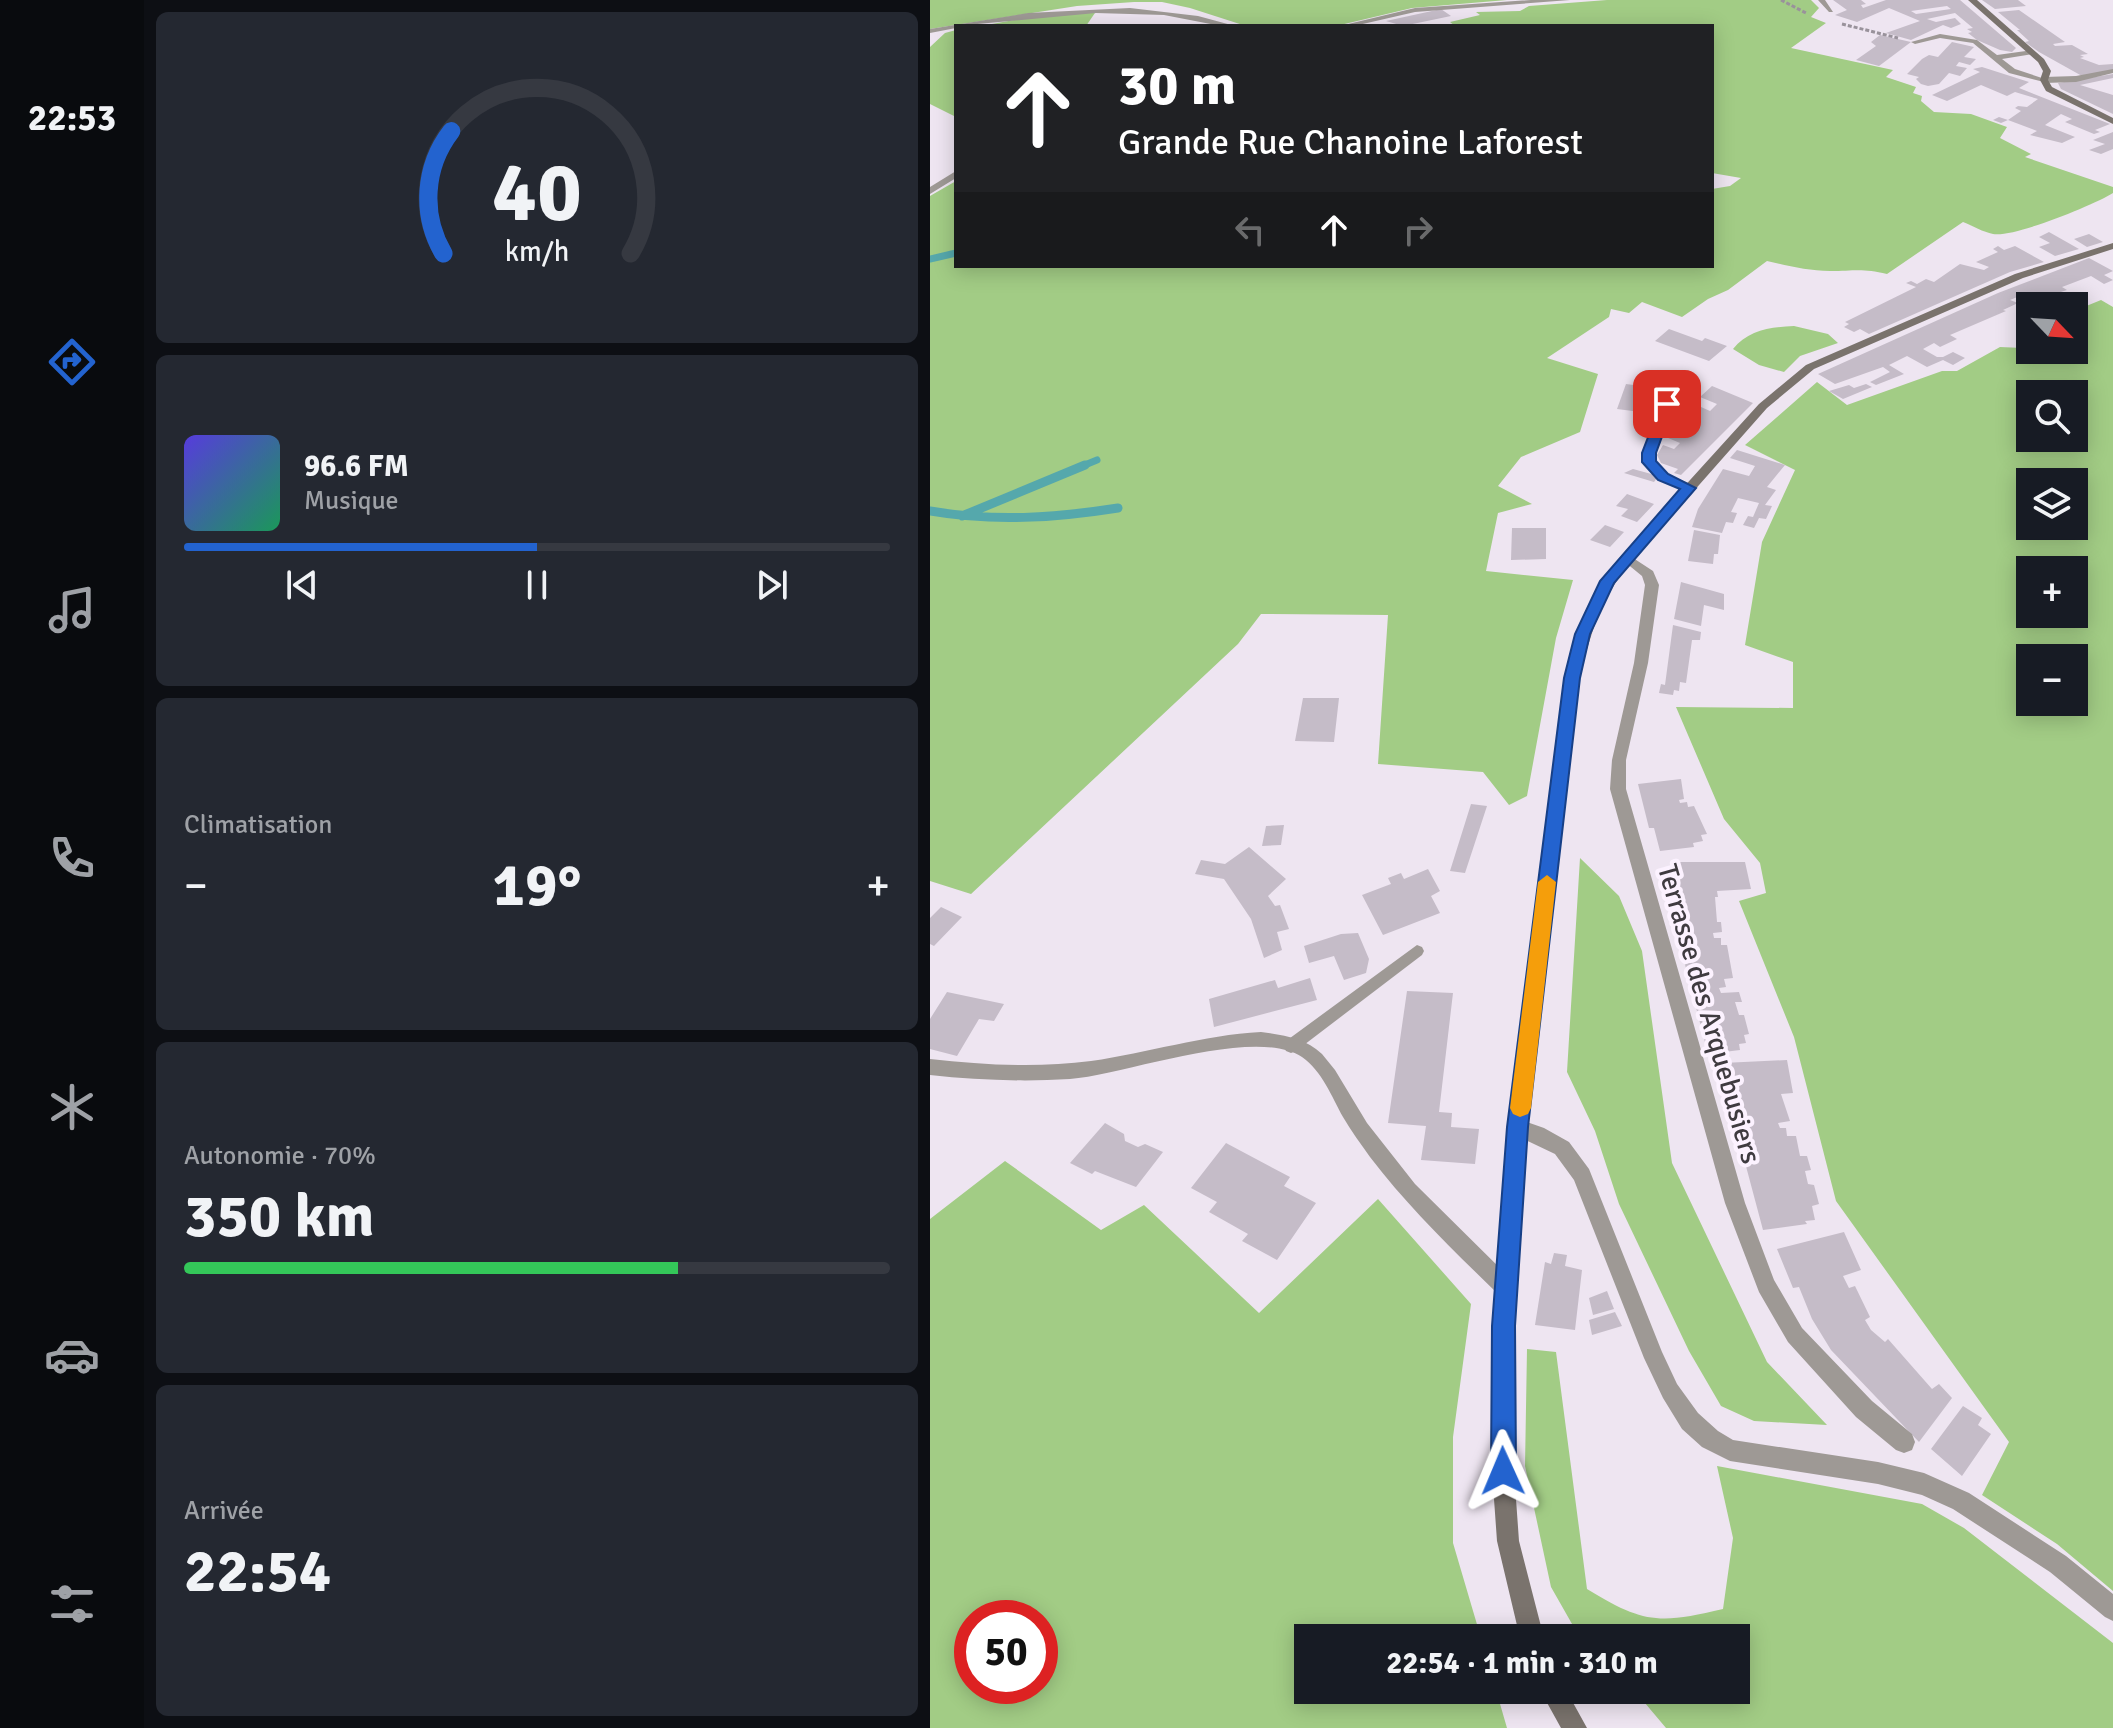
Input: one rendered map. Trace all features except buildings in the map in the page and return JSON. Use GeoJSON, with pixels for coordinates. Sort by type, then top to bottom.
{"type":"FeatureCollection","features":[{"type":"Feature","properties":{"kind":"main road"},"geometry":{"type":"LineString","coordinates":[[1972,0],[2047,71],[2046,85],[2113,121]]}},
{"type":"Feature","properties":{"kind":"main road"},"geometry":{"type":"LineString","coordinates":[[1526,1624],[1507,1527],[1501,1395],[1506,1288],[1518,1127],[1572,678],[1593,607],[1608,581],[1627,558],[1763,406],[1810,367],[2019,276],[2113,246]]}},
{"type":"Feature","properties":{"kind":"main road"},"geometry":{"type":"LineString","coordinates":[[1560,1704],[1575,1728]]}},
{"type":"Feature","properties":{"kind":"street"},"geometry":{"type":"LineString","coordinates":[[1353,24],[1415,10],[1566,0]]}},
{"type":"Feature","properties":{"kind":"street"},"geometry":{"type":"LineString","coordinates":[[970,24],[1077,7],[1135,3],[1189,10],[1226,24]]}},
{"type":"Feature","properties":{"kind":"street"},"geometry":{"type":"LineString","coordinates":[[930,31],[954,27]]}},
{"type":"Feature","properties":{"kind":"street"},"geometry":{"type":"LineString","coordinates":[[2046,85],[2113,71]]}},
{"type":"Feature","properties":{"kind":"street"},"geometry":{"type":"LineString","coordinates":[[930,191],[954,175]]}},
{"type":"Feature","properties":{"kind":"street"},"geometry":{"type":"LineString","coordinates":[[1676,380],[1649,453],[1649,462],[1663,477],[1689,488]]}},
{"type":"Feature","properties":{"kind":"street","name":"Terrasse des Arquebusiers"},"geometry":{"type":"LineString","coordinates":[[1627,558],[1648,574],[1652,585],[1641,663],[1619,760],[1618,789],[1735,1203],[1766,1285],[1795,1335],[1864,1409],[1904,1442]]}},
{"type":"Feature","properties":{"kind":"street"},"geometry":{"type":"LineString","coordinates":[[930,1067],[1037,1073],[1091,1069],[1237,1040],[1275,1041],[1306,1051],[1328,1073],[1356,1123],[1398,1178],[1506,1288]]}},
{"type":"Feature","properties":{"kind":"street"},"geometry":{"type":"LineString","coordinates":[[1518,1127],[1562,1148],[1582,1175],[1654,1358],[1690,1421],[1710,1439],[1730,1450],[1867,1471],[1924,1484],[1961,1501],[2058,1564],[2113,1609]]}},
{"type":"Feature","properties":{"kind":"lane"},"geometry":{"type":"LineString","coordinates":[[1821,0],[1831,11]]}},
{"type":"Feature","properties":{"kind":"lane"},"geometry":{"type":"LineString","coordinates":[[1915,42],[1940,36],[1975,41],[2012,71],[2046,85]]}},
{"type":"Feature","properties":{"kind":"lane"},"geometry":{"type":"LineString","coordinates":[[1995,58],[2030,52]]}},
{"type":"Feature","properties":{"kind":"lane"},"geometry":{"type":"LineString","coordinates":[[1291,1046],[1417,951]]}},
{"type":"Feature","properties":{"kind":"path"},"geometry":{"type":"LineString","coordinates":[[1781,0],[1810,14]]}},
{"type":"Feature","properties":{"kind":"path"},"geometry":{"type":"LineString","coordinates":[[1831,21],[1915,42]]}},
{"type":"Feature","properties":{"kind":"green space"},"geometry":{"type":"Polygon","coordinates":[[[930,0],[1507,0],[1412,8],[1344,24],[1240,24],[1162,2],[1134,2],[1077,6],[930,29],[930,0]]]}},
{"type":"Feature","properties":{"kind":"green space"},"geometry":{"type":"Polygon","coordinates":[[[1607,0],[1811,0],[1819,8],[1811,17],[1826,23],[1791,48],[1893,70],[1886,77],[1916,87],[1913,93],[1922,96],[1921,101],[1934,112],[1971,114],[2007,127],[2000,138],[2031,154],[2025,157],[2113,187],[2113,193],[2053,220],[2003,234],[1989,233],[1963,222],[1887,274],[1865,270],[1814,270],[1767,261],[1728,290],[1682,317],[1642,302],[1629,313],[1611,309],[1609,317],[1547,358],[1598,374],[1580,432],[1521,457],[1498,486],[1532,504],[1498,513],[1486,571],[1573,580],[1556,638],[1527,796],[1509,805],[1483,772],[1378,764],[1388,615],[1261,614],[1238,644],[971,894],[930,881],[930,196],[954,182],[954,268],[1714,268],[1714,189],[1730,186],[1741,178],[1714,173],[1714,24],[1450,22],[1480,15],[1476,12],[1520,11],[1529,6],[1607,0]]]}},
{"type":"Feature","properties":{"kind":"green space"},"geometry":{"type":"Polygon","coordinates":[[[1097,10],[1087,24],[992,24],[1097,10]]]}},
{"type":"Feature","properties":{"kind":"green space"},"geometry":{"type":"Polygon","coordinates":[[[954,31],[954,116],[930,104],[930,47],[945,33],[954,31]]]}},
{"type":"Feature","properties":{"kind":"green space"},"geometry":{"type":"Polygon","coordinates":[[[2101,300],[2113,307],[2113,1591],[2057,1544],[1982,1495],[2009,1442],[1836,1201],[1794,1037],[1739,901],[1766,893],[1760,863],[1724,819],[1676,707],[1793,708],[1793,662],[1745,645],[1762,542],[1795,470],[1745,445],[1817,382],[1847,405],[1942,371],[1957,371],[2000,347],[2016,348],[2016,364],[2088,364],[2088,305],[2101,300]]]}},
{"type":"Feature","properties":{"kind":"green space"},"geometry":{"type":"Polygon","coordinates":[[[1794,326],[1828,334],[1838,343],[1800,356],[1784,372],[1759,365],[1733,349],[1745,338],[1760,331],[1794,326]]]}},
{"type":"Feature","properties":{"kind":"green space"},"geometry":{"type":"Polygon","coordinates":[[[1580,858],[1619,896],[1642,951],[1672,1163],[1767,1362],[1827,1425],[1754,1421],[1721,1406],[1689,1351],[1619,1204],[1595,1131],[1567,1072],[1580,858]]]}},
{"type":"Feature","properties":{"kind":"green space"},"geometry":{"type":"Polygon","coordinates":[[[1005,1161],[1101,1230],[1144,1205],[1259,1313],[1378,1199],[1471,1304],[1453,1437],[1453,1543],[1477,1624],[1294,1624],[1294,1704],[1500,1704],[1507,1728],[930,1728],[930,1219],[1005,1161]]]}},
{"type":"Feature","properties":{"kind":"green space"},"geometry":{"type":"Polygon","coordinates":[[[1527,1349],[1556,1352],[1587,1589],[1623,1609],[1653,1618],[1683,1617],[1723,1609],[1733,1538],[1717,1466],[1922,1504],[1964,1528],[2113,1643],[2113,1728],[1666,1728],[1646,1704],[1750,1704],[1750,1624],[1572,1624],[1551,1587],[1525,1466],[1527,1349]]]}},
{"type":"Feature","properties":{"kind":"waterway"},"geometry":{"type":"LineString","coordinates":[[930,259],[954,253]]}},
{"type":"Feature","properties":{"kind":"waterway"},"geometry":{"type":"LineString","coordinates":[[1080,467],[1097,460]]}},
{"type":"Feature","properties":{"kind":"waterway"},"geometry":{"type":"LineString","coordinates":[[964,515],[1085,465]]}},
{"type":"Feature","properties":{"kind":"waterway"},"geometry":{"type":"LineString","coordinates":[[964,515],[1024,517],[1118,508]]}},
{"type":"Feature","properties":{"kind":"waterway"},"geometry":{"type":"LineString","coordinates":[[930,511],[964,515]]}},
{"type":"Feature","properties":{"kind":"slow traffic"},"geometry":{"type":"LineString","coordinates":[[1520,1108],[1547,882]]}},
{"type":"Feature","properties":{"kind":"route"},"geometry":{"type":"LineString","coordinates":[[1503,1471],[1503,1326],[1518,1127],[1572,678],[1593,607],[1608,581],[1689,488],[1663,477],[1649,462],[1649,453],[1667,404]]}}]}
